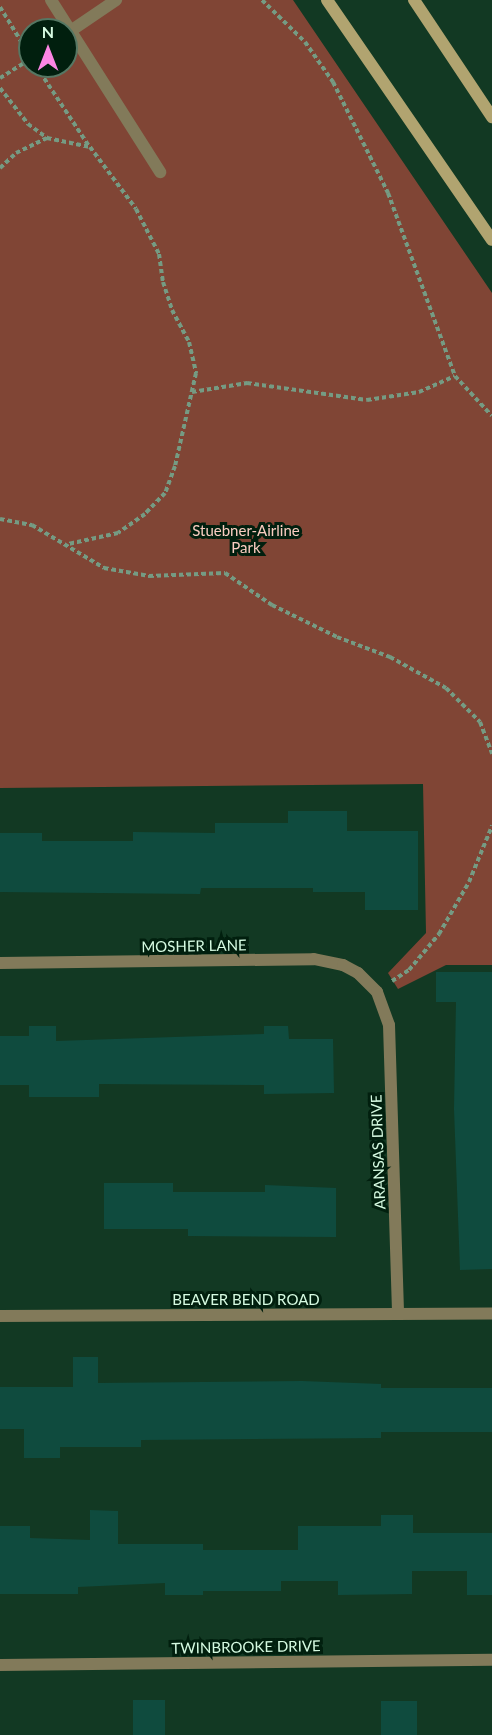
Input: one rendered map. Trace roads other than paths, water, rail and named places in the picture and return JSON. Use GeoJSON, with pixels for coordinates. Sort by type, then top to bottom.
{"type":"FeatureCollection","features":[{"type":"Feature","properties":{"kind":"main road"},"geometry":{"type":"LineString","coordinates":[[327,0],[492,240]]}},
{"type":"Feature","properties":{"kind":"main road"},"geometry":{"type":"LineString","coordinates":[[414,0],[492,117]]}},
{"type":"Feature","properties":{"kind":"street"},"geometry":{"type":"LineString","coordinates":[[51,0],[61,18]]}},
{"type":"Feature","properties":{"kind":"street"},"geometry":{"type":"LineString","coordinates":[[78,26],[116,0]]}},
{"type":"Feature","properties":{"kind":"street"},"geometry":{"type":"LineString","coordinates":[[78,46],[160,172]]}},
{"type":"Feature","properties":{"kind":"street","name":"MOSHER LANE"},"geometry":{"type":"LineString","coordinates":[[0,963],[314,960],[343,965],[358,973],[377,992]]}},
{"type":"Feature","properties":{"kind":"street","name":"ARANSAS DRIVE"},"geometry":{"type":"LineString","coordinates":[[377,992],[389,1025],[398,1314]]}},
{"type":"Feature","properties":{"kind":"street","name":"BEAVER BEND ROAD"},"geometry":{"type":"LineString","coordinates":[[0,1316],[492,1313]]}},
{"type":"Feature","properties":{"kind":"street","name":"TWINBROOKE DRIVE"},"geometry":{"type":"LineString","coordinates":[[0,1665],[492,1660]]}},
{"type":"Feature","properties":{"kind":"park label","name":"Stuebner-Airline Park"},"geometry":{"type":"Point","coordinates":[246,538]}}]}
